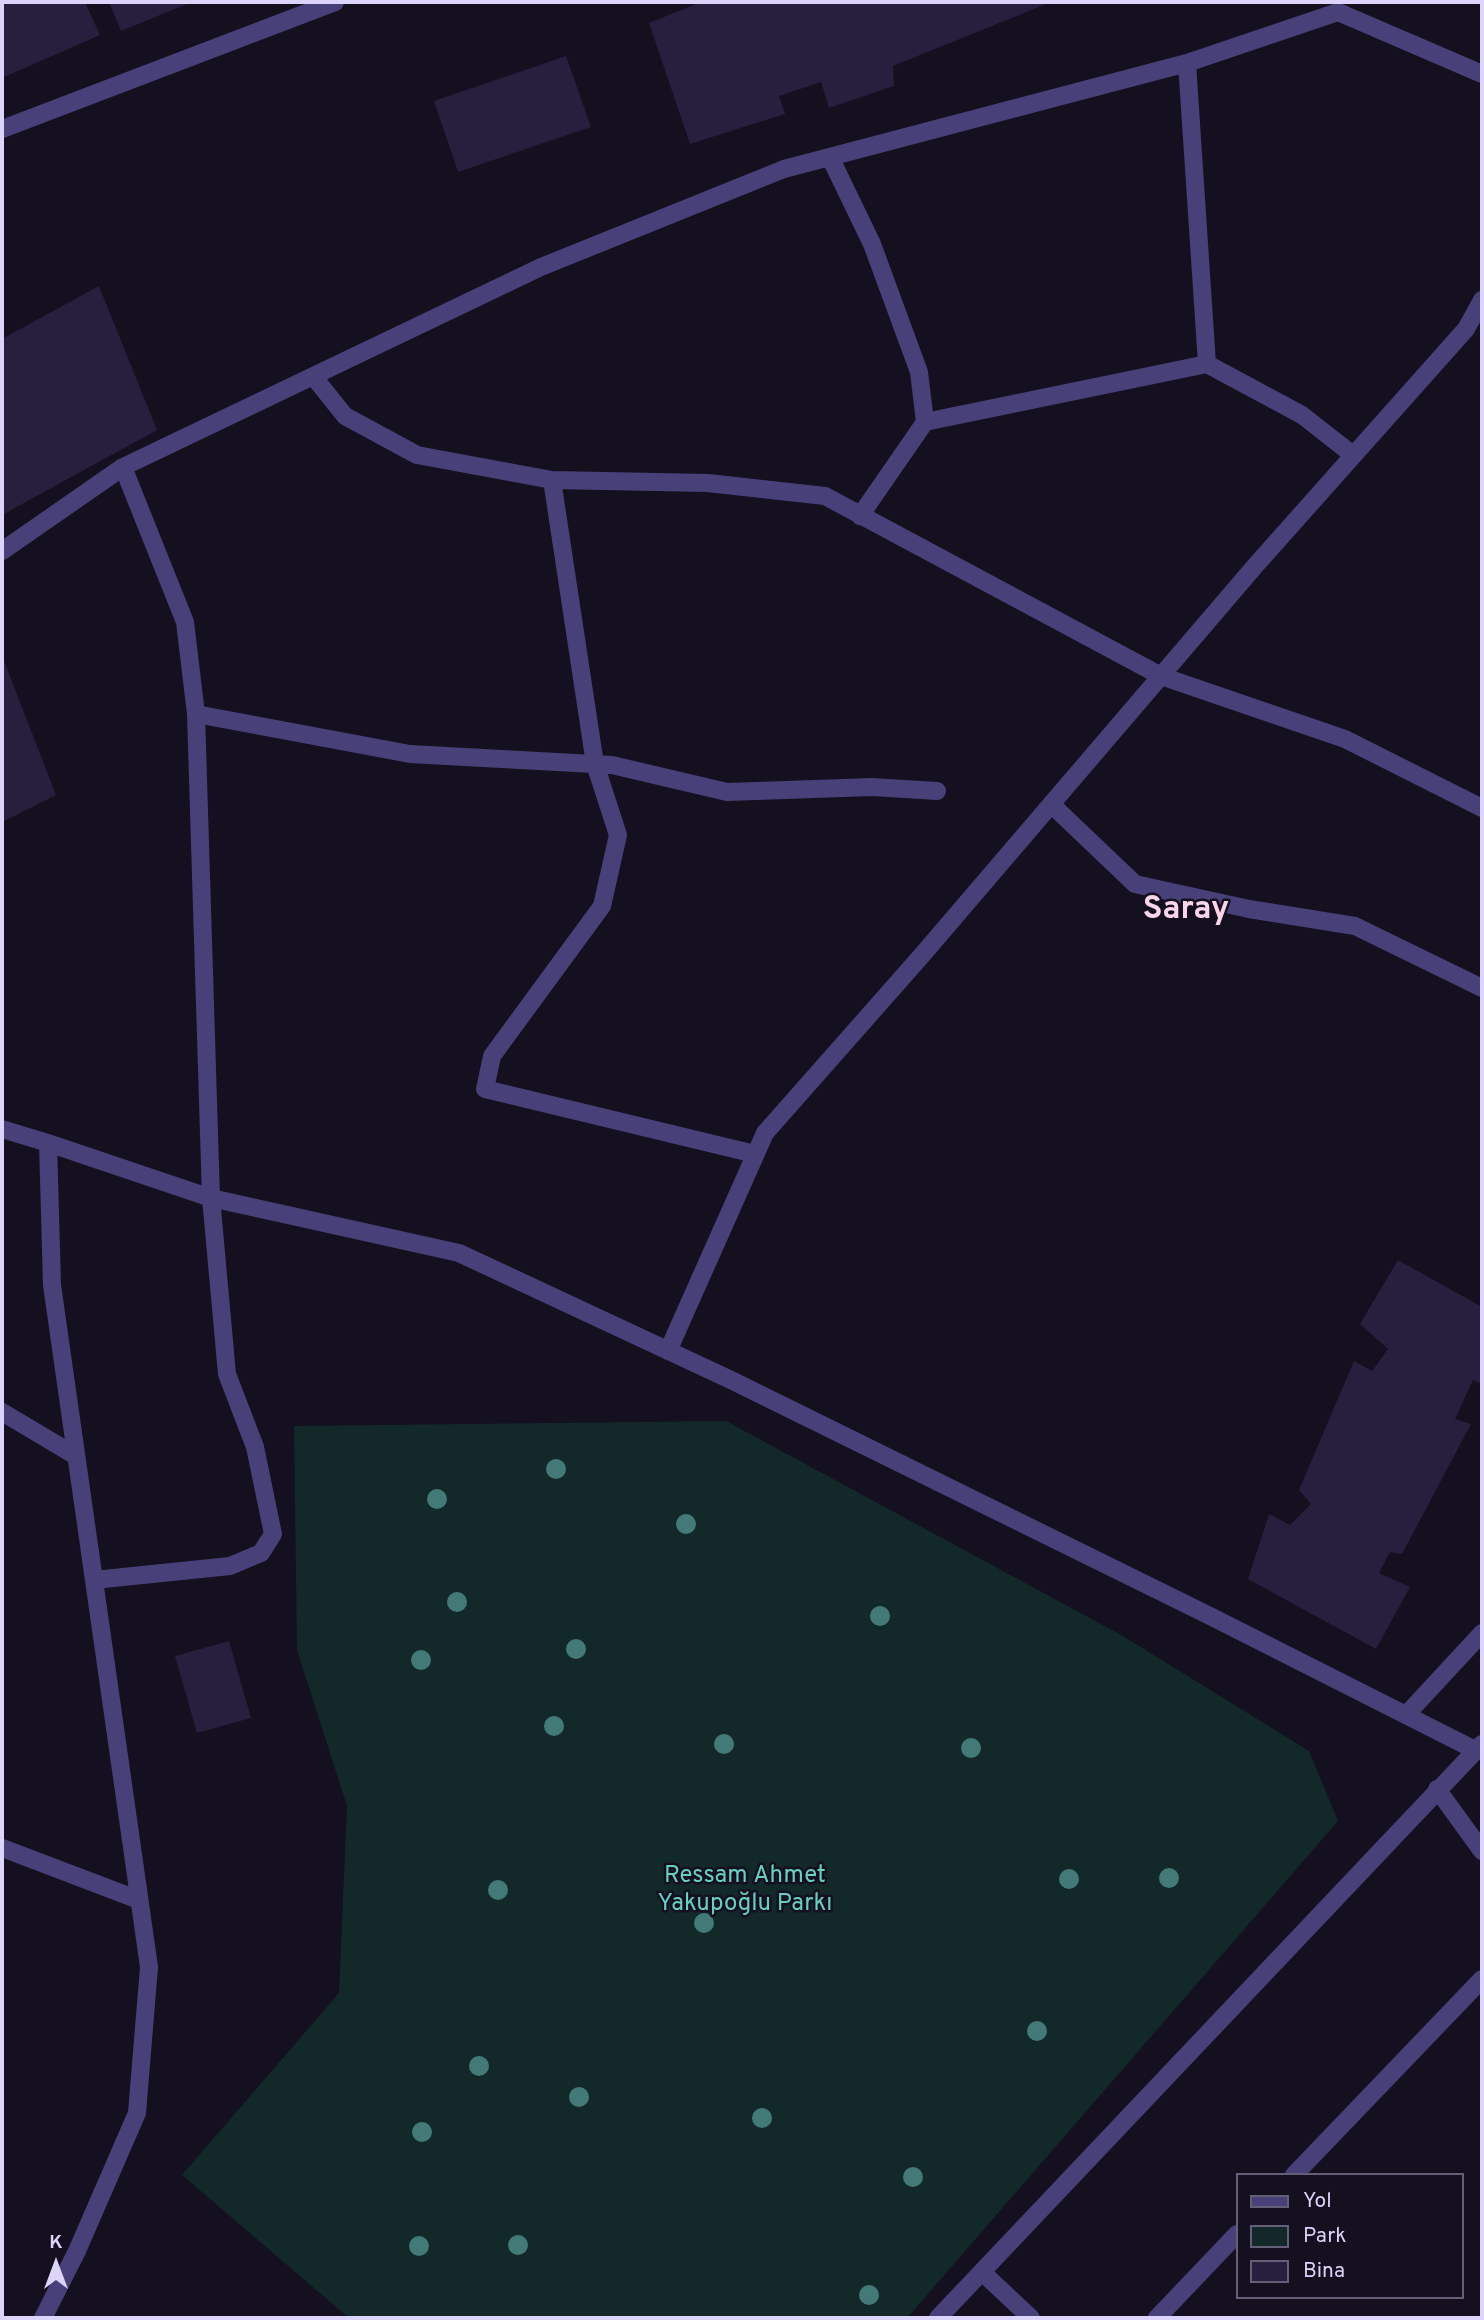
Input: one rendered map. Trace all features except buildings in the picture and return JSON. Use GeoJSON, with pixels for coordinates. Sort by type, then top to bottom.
{"type":"FeatureCollection","features":[{"type":"Feature","properties":{"kind":"street"},"geometry":{"type":"LineString","coordinates":[[2,129],[335,2]]}},
{"type":"Feature","properties":{"kind":"street"},"geometry":{"type":"LineString","coordinates":[[2,551],[123,467],[541,267],[784,169],[1187,63],[1336,7],[1482,74]]}},
{"type":"Feature","properties":{"kind":"street"},"geometry":{"type":"LineString","coordinates":[[1187,63],[1207,363]]}},
{"type":"Feature","properties":{"kind":"street"},"geometry":{"type":"LineString","coordinates":[[830,157],[872,244],[919,372],[925,422],[860,516]]}},
{"type":"Feature","properties":{"kind":"street"},"geometry":{"type":"LineString","coordinates":[[668,1351],[765,1133],[1353,455],[1466,329],[1482,300]]}},
{"type":"Feature","properties":{"kind":"street"},"geometry":{"type":"LineString","coordinates":[[925,422],[1207,363],[1302,415],[1353,455]]}},
{"type":"Feature","properties":{"kind":"street"},"geometry":{"type":"LineString","coordinates":[[313,376],[345,416],[417,455],[552,480],[708,483],[825,496],[1161,676],[1345,738],[1482,808]]}},
{"type":"Feature","properties":{"kind":"street"},"geometry":{"type":"LineString","coordinates":[[94,1580],[230,1566],[261,1553],[272,1534],[255,1447],[227,1374],[211,1198],[196,714],[185,622],[123,467]]}},
{"type":"Feature","properties":{"kind":"street"},"geometry":{"type":"LineString","coordinates":[[552,480],[595,764],[618,835],[602,906],[492,1056],[485,1089],[755,1154]]}},
{"type":"Feature","properties":{"kind":"street"},"geometry":{"type":"LineString","coordinates":[[196,714],[410,754],[612,765],[727,792],[872,787],[937,791]]}},
{"type":"Feature","properties":{"kind":"street"},"geometry":{"type":"LineString","coordinates":[[1051,804],[1135,884],[1249,909],[1355,926],[1482,989]]}},
{"type":"Feature","properties":{"kind":"street"},"geometry":{"type":"LineString","coordinates":[[2,1129],[211,1198],[459,1253],[668,1351],[1406,1715],[1479,1746],[938,2318]]}},
{"type":"Feature","properties":{"kind":"street"},"geometry":{"type":"LineString","coordinates":[[43,2318],[77,2251],[137,2113],[149,1967],[52,1284],[48,1143]]}},
{"type":"Feature","properties":{"kind":"street"},"geometry":{"type":"LineString","coordinates":[[2,1412],[76,1455]]}},
{"type":"Feature","properties":{"kind":"street"},"geometry":{"type":"LineString","coordinates":[[1406,1715],[1482,1633]]}},
{"type":"Feature","properties":{"kind":"street"},"geometry":{"type":"LineString","coordinates":[[1437,1789],[1482,1851]]}},
{"type":"Feature","properties":{"kind":"street"},"geometry":{"type":"LineString","coordinates":[[2,1848],[139,1900]]}},
{"type":"Feature","properties":{"kind":"street"},"geometry":{"type":"LineString","coordinates":[[1296,2173],[1482,1979]]}},
{"type":"Feature","properties":{"kind":"street"},"geometry":{"type":"LineString","coordinates":[[1157,2318],[1236,2235]]}},
{"type":"Feature","properties":{"kind":"street"},"geometry":{"type":"LineString","coordinates":[[982,2272],[1031,2318]]}},
{"type":"Feature","properties":{"kind":"green space","name":"Ressam Ahmet Yakupoğlu Parkı"},"geometry":{"type":"Polygon","coordinates":[[[726,1421],[1123,1636],[1309,1751],[1338,1821],[907,2318],[349,2318],[182,2175],[339,1993],[347,1806],[297,1650],[294,1426],[726,1421]]]}},
{"type":"Feature","properties":{"kind":"district","name":"Saray"},"geometry":{"type":"Point","coordinates":[1186,912]}}]}
